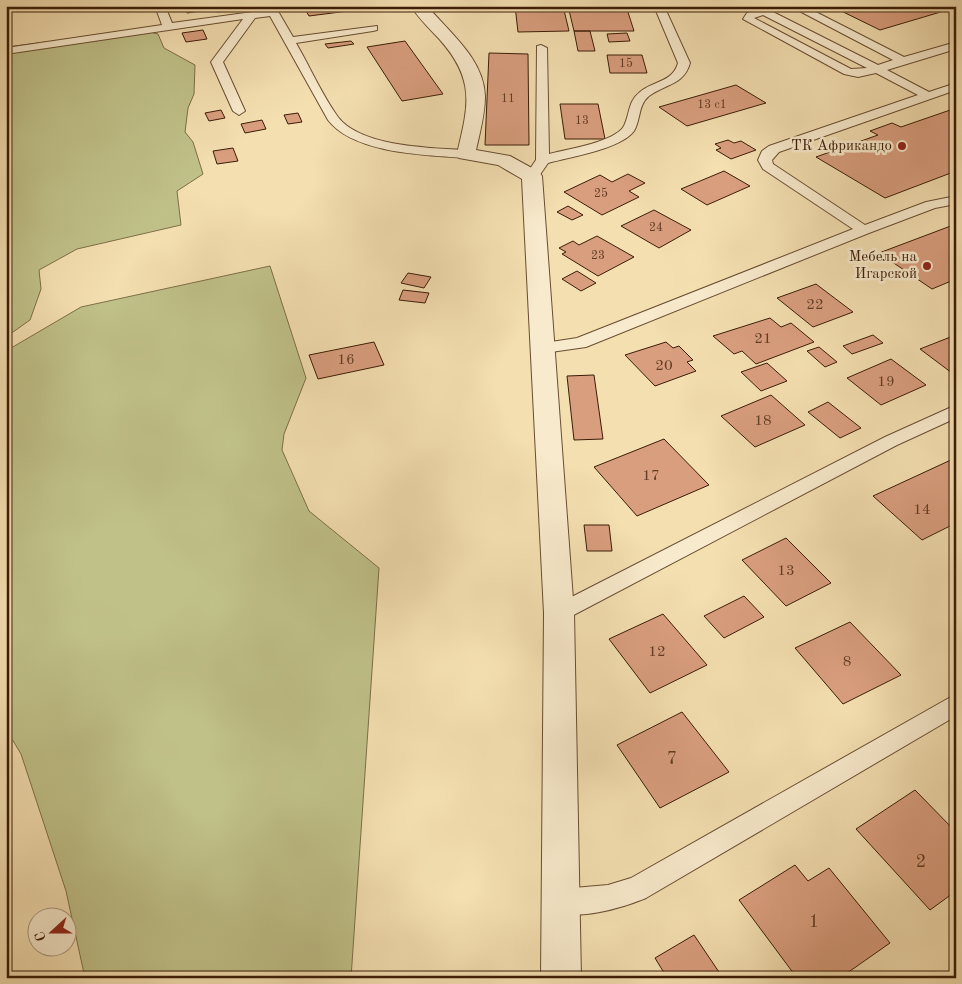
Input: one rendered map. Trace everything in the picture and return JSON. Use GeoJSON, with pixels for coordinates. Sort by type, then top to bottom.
{"type":"FeatureCollection","features":[{"type":"Feature","properties":{"kind":"street"},"geometry":{"type":"LineString","coordinates":[[418,6],[460,55],[473,78],[475,110],[466,154],[537,168],[544,348],[559,613],[561,978]]}},
{"type":"Feature","properties":{"kind":"lane"},"geometry":{"type":"LineString","coordinates":[[160,6],[168,27]]}},
{"type":"Feature","properties":{"kind":"lane"},"geometry":{"type":"LineString","coordinates":[[541,48],[537,168],[616,140],[626,134],[631,127],[638,100],[644,94],[678,77],[683,71],[684,63],[659,6]]}},
{"type":"Feature","properties":{"kind":"lane"},"geometry":{"type":"LineString","coordinates":[[781,6],[751,14],[748,18],[848,72],[858,74],[956,45]]}},
{"type":"Feature","properties":{"kind":"lane"},"geometry":{"type":"LineString","coordinates":[[795,6],[903,61]]}},
{"type":"Feature","properties":{"kind":"lane"},"geometry":{"type":"LineString","coordinates":[[6,51],[252,15],[271,9],[334,120],[341,128],[360,137],[376,141],[425,151],[466,154]]}},
{"type":"Feature","properties":{"kind":"lane"},"geometry":{"type":"LineString","coordinates":[[763,11],[928,96]]}},
{"type":"Feature","properties":{"kind":"lane"},"geometry":{"type":"LineString","coordinates":[[239,111],[217,66],[252,15]]}},
{"type":"Feature","properties":{"kind":"lane"},"geometry":{"type":"LineString","coordinates":[[290,41],[373,28]]}},
{"type":"Feature","properties":{"kind":"lane"},"geometry":{"type":"LineString","coordinates":[[864,230],[768,166],[765,160],[767,154],[774,149],[956,86]]}},
{"type":"Feature","properties":{"kind":"lane"},"geometry":{"type":"LineString","coordinates":[[544,348],[580,343],[864,230],[931,205],[956,200]]}},
{"type":"Feature","properties":{"kind":"lane"},"geometry":{"type":"LineString","coordinates":[[559,613],[891,441],[956,412]]}},
{"type":"Feature","properties":{"kind":"lane"},"geometry":{"type":"LineString","coordinates":[[562,902],[608,898],[636,890],[956,704]]}},
{"type":"Feature","properties":{"kind":"green space"},"geometry":{"type":"Polygon","coordinates":[[[143,30],[158,34],[164,48],[195,65],[194,94],[188,108],[185,132],[193,142],[203,174],[177,191],[181,225],[77,249],[39,270],[41,289],[30,320],[6,337],[6,47],[143,30]]]}},
{"type":"Feature","properties":{"kind":"green space"},"geometry":{"type":"Polygon","coordinates":[[[270,266],[306,378],[284,434],[282,450],[309,511],[379,568],[351,978],[85,978],[78,946],[78,906],[69,906],[21,754],[6,729],[6,351],[81,307],[270,266]]]}},
{"type":"Feature","properties":{"kind":"building"},"geometry":{"type":"Polygon","coordinates":[[[184,6],[233,6],[225,7],[227,11],[217,12],[215,9],[187,13],[184,6]]]}},
{"type":"Feature","properties":{"kind":"building"},"geometry":{"type":"Polygon","coordinates":[[[303,6],[345,6],[348,11],[309,16],[303,6]]]}},
{"type":"Feature","properties":{"kind":"building"},"geometry":{"type":"Polygon","coordinates":[[[515,6],[563,6],[569,31],[518,32],[515,6]]]}},
{"type":"Feature","properties":{"kind":"building"},"geometry":{"type":"Polygon","coordinates":[[[568,6],[626,6],[634,31],[574,31],[568,6]]]}},
{"type":"Feature","properties":{"kind":"building"},"geometry":{"type":"Polygon","coordinates":[[[831,6],[934,6],[944,11],[880,30],[831,6]]]}},
{"type":"Feature","properties":{"kind":"building"},"geometry":{"type":"Polygon","coordinates":[[[203,30],[207,39],[186,42],[182,33],[203,30]]]}},
{"type":"Feature","properties":{"kind":"building"},"geometry":{"type":"Polygon","coordinates":[[[574,31],[590,31],[595,51],[578,51],[574,31]]]}},
{"type":"Feature","properties":{"kind":"building"},"geometry":{"type":"Polygon","coordinates":[[[627,33],[630,41],[609,42],[607,34],[627,33]]]}},
{"type":"Feature","properties":{"kind":"building"},"geometry":{"type":"Polygon","coordinates":[[[351,41],[354,44],[328,48],[325,44],[351,41]]]}},
{"type":"Feature","properties":{"kind":"building"},"geometry":{"type":"Polygon","coordinates":[[[405,41],[443,94],[402,101],[367,47],[405,41]]]}},
{"type":"Feature","properties":{"kind":"building"},"geometry":{"type":"Polygon","coordinates":[[[489,53],[528,54],[529,145],[485,145],[489,53]]]}},
{"type":"Feature","properties":{"kind":"building"},"geometry":{"type":"Polygon","coordinates":[[[607,55],[642,55],[647,73],[610,73],[607,55]]]}},
{"type":"Feature","properties":{"kind":"building"},"geometry":{"type":"Polygon","coordinates":[[[736,85],[766,103],[687,126],[659,107],[736,85]]]}},
{"type":"Feature","properties":{"kind":"building"},"geometry":{"type":"Polygon","coordinates":[[[560,104],[598,104],[605,139],[565,139],[560,104]]]}},
{"type":"Feature","properties":{"kind":"building","name":"ТК Африкандо"},"geometry":{"type":"Polygon","coordinates":[[[956,108],[956,171],[885,198],[816,157],[878,135],[870,131],[892,123],[901,127],[956,108]]]}},
{"type":"Feature","properties":{"kind":"building"},"geometry":{"type":"Polygon","coordinates":[[[221,110],[225,118],[209,121],[205,113],[221,110]]]}},
{"type":"Feature","properties":{"kind":"building"},"geometry":{"type":"Polygon","coordinates":[[[298,113],[302,122],[288,124],[284,115],[298,113]]]}},
{"type":"Feature","properties":{"kind":"building"},"geometry":{"type":"Polygon","coordinates":[[[262,120],[266,129],[245,133],[241,124],[262,120]]]}},
{"type":"Feature","properties":{"kind":"building"},"geometry":{"type":"Polygon","coordinates":[[[728,140],[734,143],[741,141],[756,150],[731,159],[716,150],[721,148],[715,144],[728,140]]]}},
{"type":"Feature","properties":{"kind":"building"},"geometry":{"type":"Polygon","coordinates":[[[233,148],[238,161],[217,164],[213,151],[233,148]]]}},
{"type":"Feature","properties":{"kind":"building"},"geometry":{"type":"Polygon","coordinates":[[[724,171],[750,186],[707,205],[681,189],[724,171]]]}},
{"type":"Feature","properties":{"kind":"building"},"geometry":{"type":"Polygon","coordinates":[[[628,174],[645,183],[629,191],[639,197],[602,215],[564,192],[600,175],[612,182],[628,174]]]}},
{"type":"Feature","properties":{"kind":"building"},"geometry":{"type":"Polygon","coordinates":[[[568,206],[583,215],[572,220],[557,212],[568,206]]]}},
{"type":"Feature","properties":{"kind":"building"},"geometry":{"type":"Polygon","coordinates":[[[654,210],[691,230],[659,248],[621,226],[654,210]]]}},
{"type":"Feature","properties":{"kind":"building","name":"Мебель на Игарской"},"geometry":{"type":"Polygon","coordinates":[[[956,224],[956,279],[932,289],[879,253],[956,224]]]}},
{"type":"Feature","properties":{"kind":"building"},"geometry":{"type":"Polygon","coordinates":[[[597,236],[634,257],[598,276],[562,254],[566,252],[559,248],[573,241],[579,245],[597,236]]]}},
{"type":"Feature","properties":{"kind":"building"},"geometry":{"type":"Polygon","coordinates":[[[577,271],[596,283],[581,291],[562,279],[577,271]]]}},
{"type":"Feature","properties":{"kind":"building"},"geometry":{"type":"Polygon","coordinates":[[[408,273],[431,277],[424,288],[401,283],[408,273]]]}},
{"type":"Feature","properties":{"kind":"building"},"geometry":{"type":"Polygon","coordinates":[[[816,284],[853,312],[813,327],[777,298],[816,284]]]}},
{"type":"Feature","properties":{"kind":"building"},"geometry":{"type":"Polygon","coordinates":[[[403,290],[429,293],[425,303],[399,300],[403,290]]]}},
{"type":"Feature","properties":{"kind":"building"},"geometry":{"type":"Polygon","coordinates":[[[770,318],[781,327],[791,323],[814,342],[756,364],[742,351],[734,354],[713,336],[770,318]]]}},
{"type":"Feature","properties":{"kind":"building"},"geometry":{"type":"Polygon","coordinates":[[[873,335],[883,343],[852,354],[843,346],[873,335]]]}},
{"type":"Feature","properties":{"kind":"building"},"geometry":{"type":"Polygon","coordinates":[[[953,336],[956,338],[956,371],[952,373],[920,349],[953,336]]]}},
{"type":"Feature","properties":{"kind":"building"},"geometry":{"type":"Polygon","coordinates":[[[374,342],[384,365],[318,379],[309,355],[374,342]]]}},
{"type":"Feature","properties":{"kind":"building"},"geometry":{"type":"Polygon","coordinates":[[[666,342],[673,348],[679,346],[693,360],[687,362],[696,371],[655,386],[625,355],[666,342]]]}},
{"type":"Feature","properties":{"kind":"building"},"geometry":{"type":"Polygon","coordinates":[[[819,347],[837,362],[825,367],[807,351],[819,347]]]}},
{"type":"Feature","properties":{"kind":"building"},"geometry":{"type":"Polygon","coordinates":[[[891,359],[926,385],[881,405],[847,378],[891,359]]]}},
{"type":"Feature","properties":{"kind":"building"},"geometry":{"type":"Polygon","coordinates":[[[767,363],[787,381],[761,391],[741,372],[767,363]]]}},
{"type":"Feature","properties":{"kind":"building"},"geometry":{"type":"Polygon","coordinates":[[[594,375],[603,439],[574,440],[567,376],[594,375]]]}},
{"type":"Feature","properties":{"kind":"building"},"geometry":{"type":"Polygon","coordinates":[[[771,395],[805,425],[755,447],[721,416],[771,395]]]}},
{"type":"Feature","properties":{"kind":"building"},"geometry":{"type":"Polygon","coordinates":[[[828,402],[861,428],[840,438],[808,412],[828,402]]]}},
{"type":"Feature","properties":{"kind":"building"},"geometry":{"type":"Polygon","coordinates":[[[664,439],[709,485],[637,516],[594,467],[664,439]]]}},
{"type":"Feature","properties":{"kind":"building"},"geometry":{"type":"Polygon","coordinates":[[[953,459],[956,461],[956,523],[922,540],[873,496],[953,459]]]}},
{"type":"Feature","properties":{"kind":"building"},"geometry":{"type":"Polygon","coordinates":[[[584,525],[609,525],[612,551],[587,551],[584,525]]]}},
{"type":"Feature","properties":{"kind":"building"},"geometry":{"type":"Polygon","coordinates":[[[786,538],[831,583],[786,606],[742,560],[786,538]]]}},
{"type":"Feature","properties":{"kind":"building"},"geometry":{"type":"Polygon","coordinates":[[[744,596],[764,617],[724,638],[704,616],[744,596]]]}},
{"type":"Feature","properties":{"kind":"building"},"geometry":{"type":"Polygon","coordinates":[[[663,614],[707,665],[650,693],[609,639],[663,614]]]}},
{"type":"Feature","properties":{"kind":"building"},"geometry":{"type":"Polygon","coordinates":[[[850,622],[901,675],[843,704],[795,648],[850,622]]]}},
{"type":"Feature","properties":{"kind":"building"},"geometry":{"type":"Polygon","coordinates":[[[682,712],[729,772],[660,808],[617,745],[682,712]]]}},
{"type":"Feature","properties":{"kind":"building"},"geometry":{"type":"Polygon","coordinates":[[[915,790],[956,832],[956,891],[930,910],[856,829],[915,790]]]}},
{"type":"Feature","properties":{"kind":"building"},"geometry":{"type":"Polygon","coordinates":[[[795,865],[808,881],[829,868],[890,943],[840,978],[797,978],[739,900],[795,865]]]}},
{"type":"Feature","properties":{"kind":"building"},"geometry":{"type":"Polygon","coordinates":[[[694,935],[723,978],[662,978],[666,976],[655,958],[694,935]]]}},
{"type":"Feature","properties":{"kind":"place","name":"ТК Африкандо"},"geometry":{"type":"Point","coordinates":[902,146]}},
{"type":"Feature","properties":{"kind":"place","name":"Мебель на Игарской"},"geometry":{"type":"Point","coordinates":[927,266]}}]}
